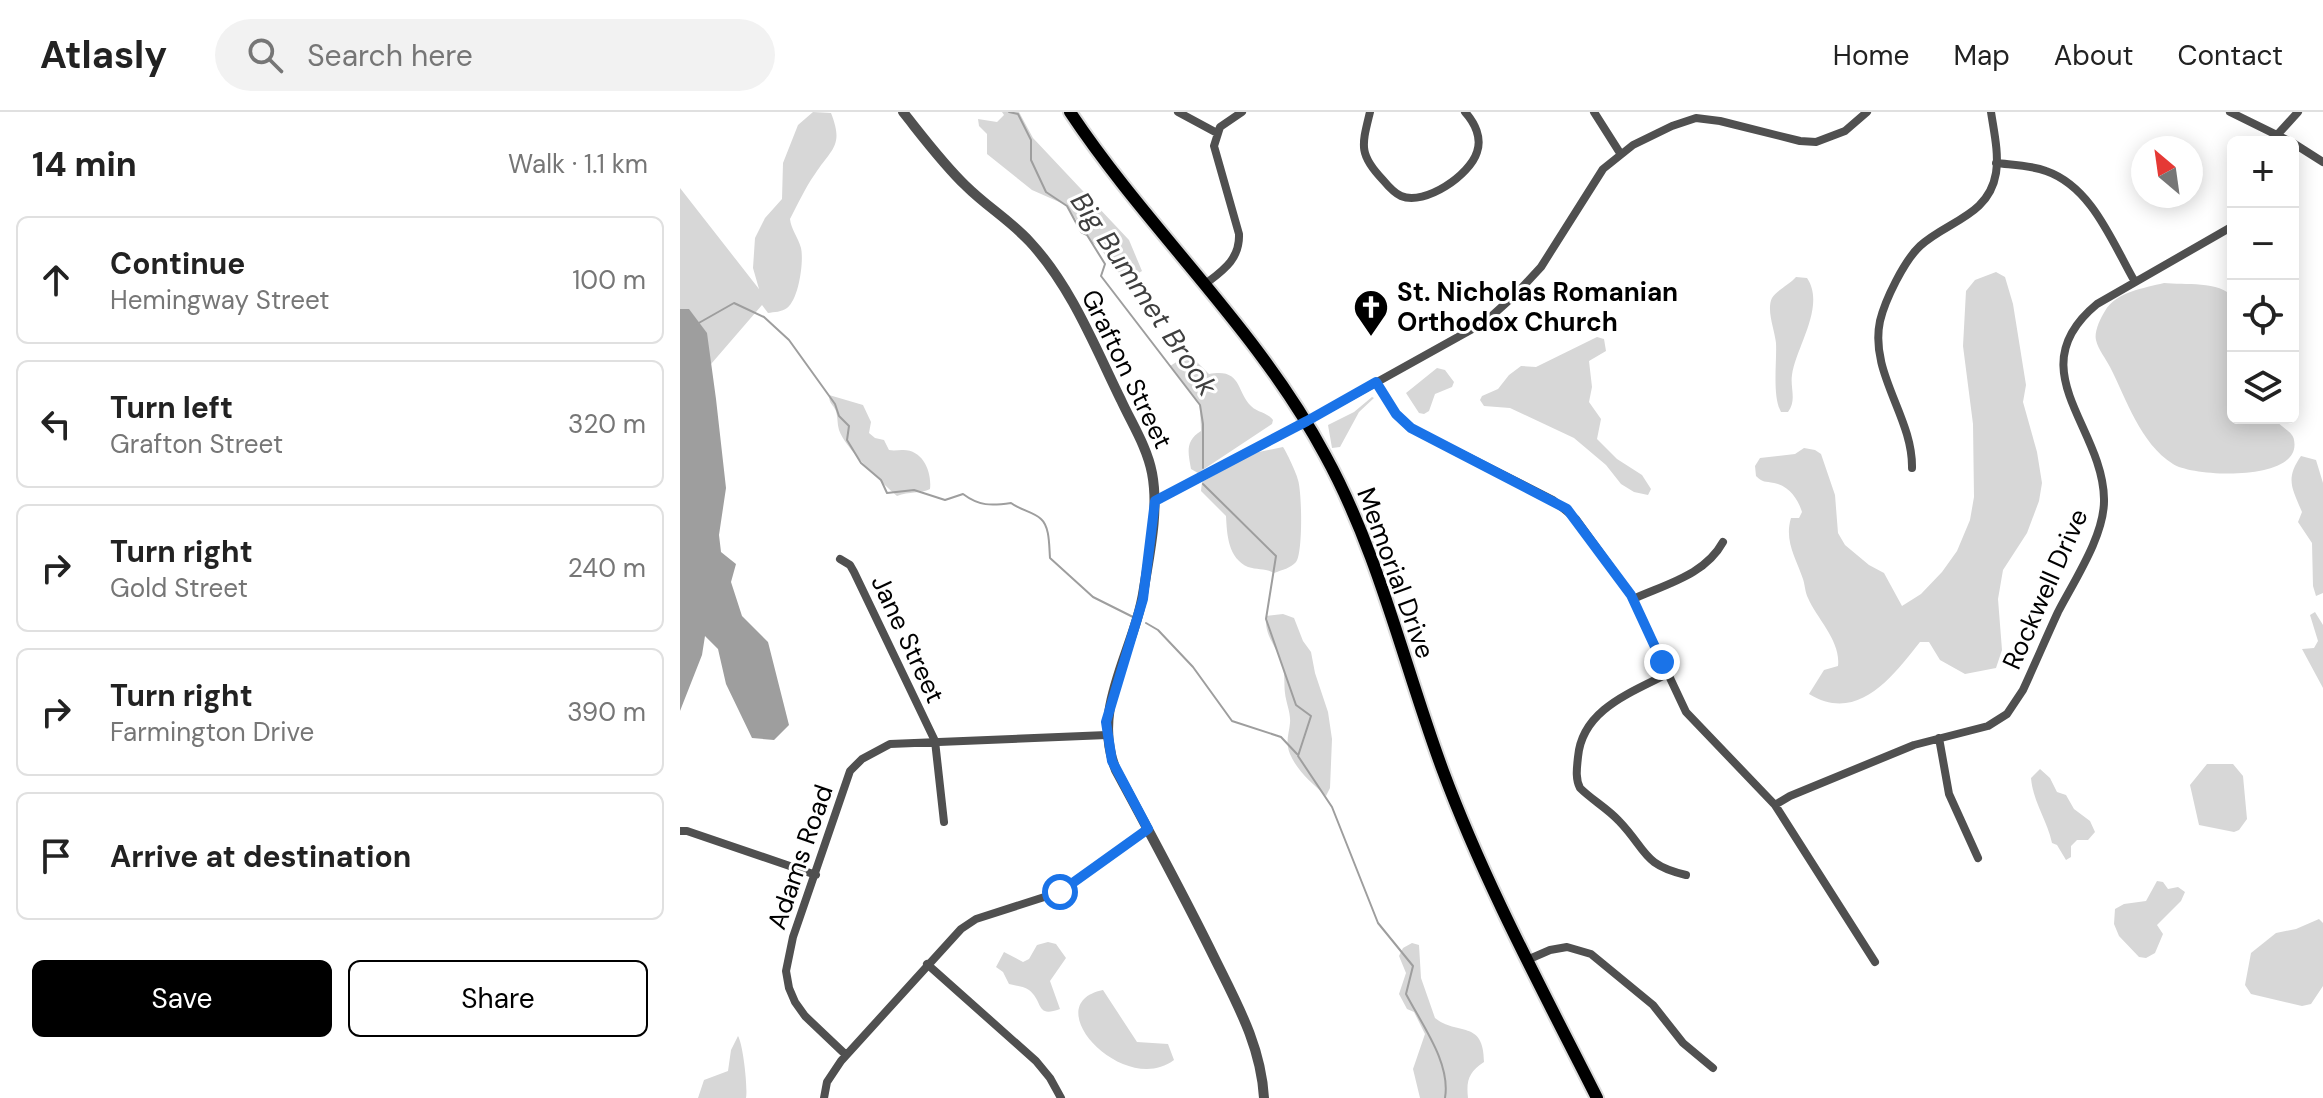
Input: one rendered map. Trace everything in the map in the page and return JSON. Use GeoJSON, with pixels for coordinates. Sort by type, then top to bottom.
{"type":"FeatureCollection","features":[{"type":"Feature","properties":{"kind":"main road","name":"Memorial Drive"},"geometry":{"type":"LineString","coordinates":[[1070,112],[1124,188],[1273,371],[1307,421],[1352,510],[1454,799],[1527,960],[1597,1098]]}},
{"type":"Feature","properties":{"kind":"street","name":"Grafton Street"},"geometry":{"type":"LineString","coordinates":[[903,112],[966,186],[1030,242],[1062,285],[1140,439],[1152,473],[1155,501],[1143,599],[1108,711],[1107,735],[1116,770],[1251,1033],[1261,1064],[1264,1098]]}},
{"type":"Feature","properties":{"kind":"street"},"geometry":{"type":"LineString","coordinates":[[1178,112],[1217,133]]}},
{"type":"Feature","properties":{"kind":"street"},"geometry":{"type":"LineString","coordinates":[[1204,285],[1233,261],[1239,242],[1214,153],[1217,133],[1224,123],[1242,112]]}},
{"type":"Feature","properties":{"kind":"street"},"geometry":{"type":"LineString","coordinates":[[1370,112],[1363,144],[1366,161],[1397,194],[1416,199],[1430,195],[1449,183],[1473,161],[1478,136],[1465,112]]}},
{"type":"Feature","properties":{"kind":"street"},"geometry":{"type":"LineString","coordinates":[[1594,112],[1620,153]]}},
{"type":"Feature","properties":{"kind":"street"},"geometry":{"type":"LineString","coordinates":[[1155,501],[1307,421],[1474,329],[1495,314],[1541,267],[1593,182],[1620,153],[1672,126],[1696,118],[1816,142],[1845,131],[1867,112]]}},
{"type":"Feature","properties":{"kind":"street"},"geometry":{"type":"LineString","coordinates":[[1912,468],[1911,447],[1879,353],[1878,333],[1882,314],[1903,269],[1915,252],[1926,241],[1967,217],[1983,203],[1994,180],[1996,163],[1991,112]]}},
{"type":"Feature","properties":{"kind":"street"},"geometry":{"type":"LineString","coordinates":[[2230,112],[2281,136]]}},
{"type":"Feature","properties":{"kind":"street"},"geometry":{"type":"LineString","coordinates":[[2278,134],[2298,112]]}},
{"type":"Feature","properties":{"kind":"street"},"geometry":{"type":"LineString","coordinates":[[2299,148],[2323,162]]}},
{"type":"Feature","properties":{"kind":"street"},"geometry":{"type":"LineString","coordinates":[[1996,163],[2044,170],[2075,187],[2089,203],[2135,282]]}},
{"type":"Feature","properties":{"kind":"street","name":"Rockwell Drive"},"geometry":{"type":"LineString","coordinates":[[1775,805],[1905,748],[1979,730],[2008,713],[2023,690],[2085,560],[2102,513],[2103,489],[2068,389],[2063,359],[2069,334],[2097,304],[2227,229]]}},
{"type":"Feature","properties":{"kind":"street"},"geometry":{"type":"LineString","coordinates":[[1376,382],[1396,414],[1411,428],[1567,509],[1633,599],[1680,702],[1692,720],[1775,805],[1875,962]]}},
{"type":"Feature","properties":{"kind":"street"},"geometry":{"type":"LineString","coordinates":[[1633,599],[1703,566],[1714,558],[1723,542]]}},
{"type":"Feature","properties":{"kind":"street","name":"Jane Street"},"geometry":{"type":"LineString","coordinates":[[840,559],[850,565],[854,572],[935,741],[944,822]]}},
{"type":"Feature","properties":{"kind":"street"},"geometry":{"type":"LineString","coordinates":[[1667,674],[1622,698],[1591,720],[1579,741],[1577,782],[1580,788],[1620,821],[1652,863],[1686,875]]}},
{"type":"Feature","properties":{"kind":"street","name":"Adams Road"},"geometry":{"type":"LineString","coordinates":[[846,1055],[805,1016],[789,988],[787,959],[850,771],[862,759],[890,744],[1107,735]]}},
{"type":"Feature","properties":{"kind":"street"},"geometry":{"type":"LineString","coordinates":[[1939,738],[1949,794],[1978,858]]}},
{"type":"Feature","properties":{"kind":"street"},"geometry":{"type":"LineString","coordinates":[[824,1098],[831,1075],[846,1055],[968,923],[1060,892],[1148,829]]}},
{"type":"Feature","properties":{"kind":"street"},"geometry":{"type":"LineString","coordinates":[[680,831],[816,875]]}},
{"type":"Feature","properties":{"kind":"street"},"geometry":{"type":"LineString","coordinates":[[1527,960],[1550,950],[1567,947],[1591,954],[1653,1005],[1683,1043],[1713,1068]]}},
{"type":"Feature","properties":{"kind":"street"},"geometry":{"type":"LineString","coordinates":[[927,964],[1036,1061],[1061,1098]]}},
{"type":"Feature","properties":{"kind":"shaded area"},"geometry":{"type":"Polygon","coordinates":[[[813,112],[831,113],[836,140],[790,219],[802,254],[795,297],[787,308],[780,311],[768,313],[762,305],[680,400],[680,188],[759,289],[753,268],[755,238],[765,218],[782,199],[783,163],[798,125],[813,112]]]}},
{"type":"Feature","properties":{"kind":"shaded area"},"geometry":{"type":"Polygon","coordinates":[[[1002,112],[1019,112],[1033,138],[1129,240],[1142,271],[1137,274],[1113,270],[1101,248],[1091,242],[1066,205],[1032,190],[987,154],[987,134],[979,126],[978,119],[997,122],[1004,115],[1002,112]]]}},
{"type":"Feature","properties":{"kind":"shaded area"},"geometry":{"type":"Polygon","coordinates":[[[1996,272],[2005,277],[2013,304],[2026,385],[2023,402],[2042,483],[2027,533],[2003,570],[1998,599],[2002,650],[1996,668],[1965,674],[1940,660],[1929,642],[1920,642],[1898,669],[1873,692],[1859,700],[1827,702],[1809,694],[1824,670],[1838,666],[1838,657],[1832,639],[1807,596],[1790,542],[1791,518],[1799,518],[1802,512],[1788,490],[1756,476],[1755,466],[1760,458],[1795,454],[1804,448],[1821,454],[1835,495],[1838,533],[1845,545],[1884,573],[1902,606],[1921,594],[1957,551],[1970,520],[1974,497],[1973,424],[1963,346],[1966,291],[1975,280],[1996,272]]]}},
{"type":"Feature","properties":{"kind":"shaded area"},"geometry":{"type":"Polygon","coordinates":[[[1796,277],[1807,278],[1812,289],[1812,314],[1792,375],[1792,403],[1788,412],[1781,412],[1777,397],[1776,343],[1770,303],[1774,295],[1796,277]]]}},
{"type":"Feature","properties":{"kind":"shaded area"},"geometry":{"type":"Polygon","coordinates":[[[2164,283],[2211,286],[2227,292],[2227,424],[2280,424],[2294,440],[2292,454],[2282,464],[2244,473],[2201,472],[2173,464],[2152,445],[2129,407],[2096,340],[2099,322],[2105,311],[2116,299],[2164,283]]]}},
{"type":"Feature","properties":{"kind":"shaded area"},"geometry":{"type":"Polygon","coordinates":[[[680,309],[689,309],[707,333],[726,488],[719,535],[721,552],[736,564],[731,582],[742,616],[768,642],[789,725],[774,740],[752,738],[726,684],[718,649],[705,636],[702,655],[680,711],[680,309]]]}},
{"type":"Feature","properties":{"kind":"shaded area"},"geometry":{"type":"Polygon","coordinates":[[[1597,337],[1604,339],[1606,351],[1589,361],[1592,387],[1589,402],[1601,419],[1597,439],[1617,459],[1642,475],[1651,489],[1648,495],[1634,492],[1621,484],[1606,465],[1574,438],[1510,408],[1484,406],[1480,400],[1498,389],[1521,366],[1536,367],[1597,337]]]}},
{"type":"Feature","properties":{"kind":"shaded area"},"geometry":{"type":"Polygon","coordinates":[[[1183,358],[1197,362],[1209,374],[1227,374],[1233,378],[1251,406],[1273,420],[1272,424],[1198,473],[1191,469],[1189,452],[1192,439],[1201,431],[1200,404],[1170,366],[1183,358]]]}},
{"type":"Feature","properties":{"kind":"shaded area"},"geometry":{"type":"Polygon","coordinates":[[[1437,368],[1445,370],[1454,382],[1452,387],[1435,394],[1429,411],[1419,413],[1406,393],[1437,368]]]}},
{"type":"Feature","properties":{"kind":"shaded area"},"geometry":{"type":"Polygon","coordinates":[[[829,395],[863,405],[871,422],[869,433],[884,440],[889,450],[909,451],[921,457],[928,469],[930,489],[897,496],[882,483],[843,437],[829,395]]]}},
{"type":"Feature","properties":{"kind":"shaded area"},"geometry":{"type":"Polygon","coordinates":[[[1372,397],[1359,412],[1340,447],[1332,448],[1328,425],[1354,412],[1372,397]]]}},
{"type":"Feature","properties":{"kind":"shaded area"},"geometry":{"type":"Polygon","coordinates":[[[1283,447],[1296,473],[1299,487],[1301,536],[1296,562],[1274,573],[1248,567],[1236,558],[1230,545],[1226,516],[1201,491],[1202,482],[1254,453],[1283,447]]]}},
{"type":"Feature","properties":{"kind":"shaded area"},"geometry":{"type":"Polygon","coordinates":[[[2301,456],[2316,460],[2323,483],[2323,593],[2316,596],[2312,543],[2298,522],[2302,512],[2292,484],[2293,471],[2301,456]]]}},
{"type":"Feature","properties":{"kind":"shaded area"},"geometry":{"type":"Polygon","coordinates":[[[2315,612],[2323,625],[2323,688],[2302,649],[2314,648],[2318,641],[2310,615],[2315,612]]]}},
{"type":"Feature","properties":{"kind":"shaded area"},"geometry":{"type":"Polygon","coordinates":[[[1283,614],[1294,618],[1311,652],[1328,712],[1332,739],[1330,788],[1326,796],[1301,772],[1289,750],[1290,719],[1284,671],[1266,624],[1266,616],[1283,614]]]}},
{"type":"Feature","properties":{"kind":"shaded area"},"geometry":{"type":"Polygon","coordinates":[[[2207,764],[2233,764],[2243,776],[2247,819],[2239,830],[2234,832],[2199,825],[2190,785],[2207,764]]]}},
{"type":"Feature","properties":{"kind":"shaded area"},"geometry":{"type":"Polygon","coordinates":[[[2040,769],[2050,778],[2057,792],[2066,795],[2074,809],[2090,821],[2095,832],[2088,840],[2077,840],[2071,846],[2071,857],[2066,860],[2057,845],[2052,843],[2034,795],[2031,778],[2040,769]]]}},
{"type":"Feature","properties":{"kind":"shaded area"},"geometry":{"type":"Polygon","coordinates":[[[2157,881],[2163,882],[2168,889],[2178,887],[2185,892],[2181,901],[2157,925],[2163,934],[2155,953],[2146,958],[2139,957],[2119,936],[2114,924],[2115,909],[2124,904],[2146,901],[2157,881]]]}},
{"type":"Feature","properties":{"kind":"shaded area"},"geometry":{"type":"Polygon","coordinates":[[[2319,919],[2323,923],[2323,986],[2311,1004],[2302,1006],[2251,994],[2245,985],[2251,953],[2276,933],[2319,919]]]}},
{"type":"Feature","properties":{"kind":"shaded area"},"geometry":{"type":"Polygon","coordinates":[[[1048,942],[1056,944],[1066,958],[1050,981],[1060,1009],[1047,1012],[1029,990],[1009,984],[1003,972],[996,967],[1004,952],[1023,962],[1029,959],[1037,945],[1048,942]]]}},
{"type":"Feature","properties":{"kind":"shaded area"},"geometry":{"type":"Polygon","coordinates":[[[1412,943],[1419,945],[1421,978],[1435,1018],[1474,1034],[1483,1049],[1484,1062],[1470,1077],[1468,1098],[1420,1098],[1413,1069],[1425,1034],[1414,1012],[1407,1009],[1399,994],[1406,973],[1399,956],[1403,948],[1412,943]]]}},
{"type":"Feature","properties":{"kind":"shaded area"},"geometry":{"type":"Polygon","coordinates":[[[1103,990],[1137,1042],[1168,1044],[1174,1060],[1154,1068],[1132,1067],[1112,1058],[1094,1044],[1082,1028],[1078,1012],[1084,999],[1103,990]]]}},
{"type":"Feature","properties":{"kind":"shaded area"},"geometry":{"type":"Polygon","coordinates":[[[738,1036],[745,1066],[746,1098],[698,1098],[704,1080],[728,1071],[731,1050],[738,1036]]]}},
{"type":"Feature","properties":{"kind":"waterway","name":"Big Bummet Brook"},"geometry":{"type":"LineString","coordinates":[[1009,112],[1018,114],[1031,140],[1031,160],[1046,192],[1067,206],[1081,232],[1087,235],[1105,264],[1101,276],[1200,405],[1203,468]]}},
{"type":"Feature","properties":{"kind":"waterway"},"geometry":{"type":"LineString","coordinates":[[697,324],[734,303],[764,317],[789,340],[835,404],[839,416],[849,426],[847,440],[861,463],[881,480],[887,493],[914,490],[945,500],[963,494],[986,504],[1011,503],[1035,515],[1046,527],[1050,558],[1093,597],[1133,617]]}},
{"type":"Feature","properties":{"kind":"waterway","name":"Big Bummet Brook"},"geometry":{"type":"LineString","coordinates":[[1203,484],[1276,556],[1266,619],[1296,705],[1311,716],[1298,756],[1332,807],[1378,923],[1413,966],[1406,994],[1440,1058],[1446,1085],[1445,1098]]}},
{"type":"Feature","properties":{"kind":"waterway"},"geometry":{"type":"LineString","coordinates":[[1146,623],[1158,630],[1193,667],[1232,721],[1281,737],[1297,754]]}},
{"type":"Feature","properties":{"kind":"place","name":"St. Nicholas Romanian Orthodox Church"},"geometry":{"type":"Point","coordinates":[1371,338]}},
{"type":"Feature","properties":{"kind":"route"},"geometry":{"type":"LineString","coordinates":[[1060,892],[1148,829],[1112,761],[1106,722],[1143,599],[1155,501],[1376,382],[1402,422],[1411,428],[1567,509],[1631,595],[1662,662]]}}]}
